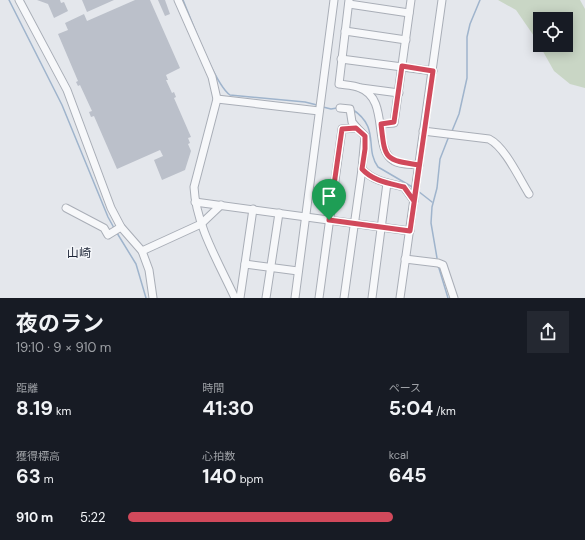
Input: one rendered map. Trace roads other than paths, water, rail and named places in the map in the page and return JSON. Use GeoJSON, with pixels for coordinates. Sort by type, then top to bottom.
{"type":"FeatureCollection","features":[{"type":"Feature","properties":{"kind":"street"},"geometry":{"type":"LineString","coordinates":[[19,0],[67,90],[111,208],[121,227],[142,251],[148,270],[153,298]]}},
{"type":"Feature","properties":{"kind":"street"},"geometry":{"type":"LineString","coordinates":[[178,0],[212,77],[217,98],[194,187],[195,202],[201,224],[235,298]]}},
{"type":"Feature","properties":{"kind":"street"},"geometry":{"type":"LineString","coordinates":[[295,298],[334,0]]}},
{"type":"Feature","properties":{"kind":"street"},"geometry":{"type":"LineString","coordinates":[[381,124],[394,122],[411,0]]}},
{"type":"Feature","properties":{"kind":"street"},"geometry":{"type":"LineString","coordinates":[[400,298],[442,0]]}},
{"type":"Feature","properties":{"kind":"street"},"geometry":{"type":"LineString","coordinates":[[399,93],[339,84],[341,59],[349,2],[409,13]]}},
{"type":"Feature","properties":{"kind":"street"},"geometry":{"type":"LineString","coordinates":[[345,31],[406,40]]}},
{"type":"Feature","properties":{"kind":"street"},"geometry":{"type":"LineString","coordinates":[[341,59],[433,71]]}},
{"type":"Feature","properties":{"kind":"street"},"geometry":{"type":"LineString","coordinates":[[361,88],[371,95],[376,107],[381,124],[384,145],[388,156],[395,162],[419,165]]}},
{"type":"Feature","properties":{"kind":"street"},"geometry":{"type":"LineString","coordinates":[[217,98],[319,111]]}},
{"type":"Feature","properties":{"kind":"street"},"geometry":{"type":"LineString","coordinates":[[340,108],[350,109],[352,122],[365,136],[365,149],[344,298]]}},
{"type":"Feature","properties":{"kind":"street"},"geometry":{"type":"LineString","coordinates":[[319,298],[342,129],[356,128]]}},
{"type":"Feature","properties":{"kind":"street"},"geometry":{"type":"LineString","coordinates":[[423,131],[488,139],[494,142],[502,150],[529,194]]}},
{"type":"Feature","properties":{"kind":"street"},"geometry":{"type":"LineString","coordinates":[[362,169],[376,180],[404,187],[414,201]]}},
{"type":"Feature","properties":{"kind":"street"},"geometry":{"type":"LineString","coordinates":[[372,298],[380,227],[387,183]]}},
{"type":"Feature","properties":{"kind":"street"},"geometry":{"type":"LineString","coordinates":[[195,202],[410,231]]}},
{"type":"Feature","properties":{"kind":"street"},"geometry":{"type":"LineString","coordinates":[[142,251],[201,224],[221,205]]}},
{"type":"Feature","properties":{"kind":"street"},"geometry":{"type":"LineString","coordinates":[[66,208],[104,228],[108,235],[121,227]]}},
{"type":"Feature","properties":{"kind":"street"},"geometry":{"type":"LineString","coordinates":[[240,298],[253,210]]}},
{"type":"Feature","properties":{"kind":"street"},"geometry":{"type":"LineString","coordinates":[[266,298],[279,213]]}},
{"type":"Feature","properties":{"kind":"street"},"geometry":{"type":"LineString","coordinates":[[405,259],[443,265],[454,298]]}},
{"type":"Feature","properties":{"kind":"street"},"geometry":{"type":"LineString","coordinates":[[245,264],[298,271]]}},
{"type":"Feature","properties":{"kind":"waterway"},"geometry":{"type":"LineString","coordinates":[[9,0],[62,105],[108,217],[114,228]]}},
{"type":"Feature","properties":{"kind":"waterway"},"geometry":{"type":"LineString","coordinates":[[183,0],[197,36],[217,79],[230,95],[305,102],[317,105]]}},
{"type":"Feature","properties":{"kind":"waterway"},"geometry":{"type":"LineString","coordinates":[[452,131],[459,114],[467,78],[467,37],[470,24],[480,0]]}},
{"type":"Feature","properties":{"kind":"waterway"},"geometry":{"type":"LineString","coordinates":[[323,107],[331,109],[337,108]]}},
{"type":"Feature","properties":{"kind":"waterway"},"geometry":{"type":"LineString","coordinates":[[352,109],[361,116],[366,123],[371,138],[372,153],[378,167],[414,188]]}},
{"type":"Feature","properties":{"kind":"waterway"},"geometry":{"type":"LineString","coordinates":[[437,258],[431,223],[432,207],[437,188],[440,159],[449,136]]}},
{"type":"Feature","properties":{"kind":"waterway"},"geometry":{"type":"LineString","coordinates":[[418,191],[432,202]]}},
{"type":"Feature","properties":{"kind":"waterway"},"geometry":{"type":"LineString","coordinates":[[117,233],[136,264],[146,298]]}},
{"type":"Feature","properties":{"kind":"waterway"},"geometry":{"type":"LineString","coordinates":[[438,265],[448,298]]}},
{"type":"Feature","properties":{"kind":"district","name":"山崎"},"geometry":{"type":"Point","coordinates":[79,253]}}]}
